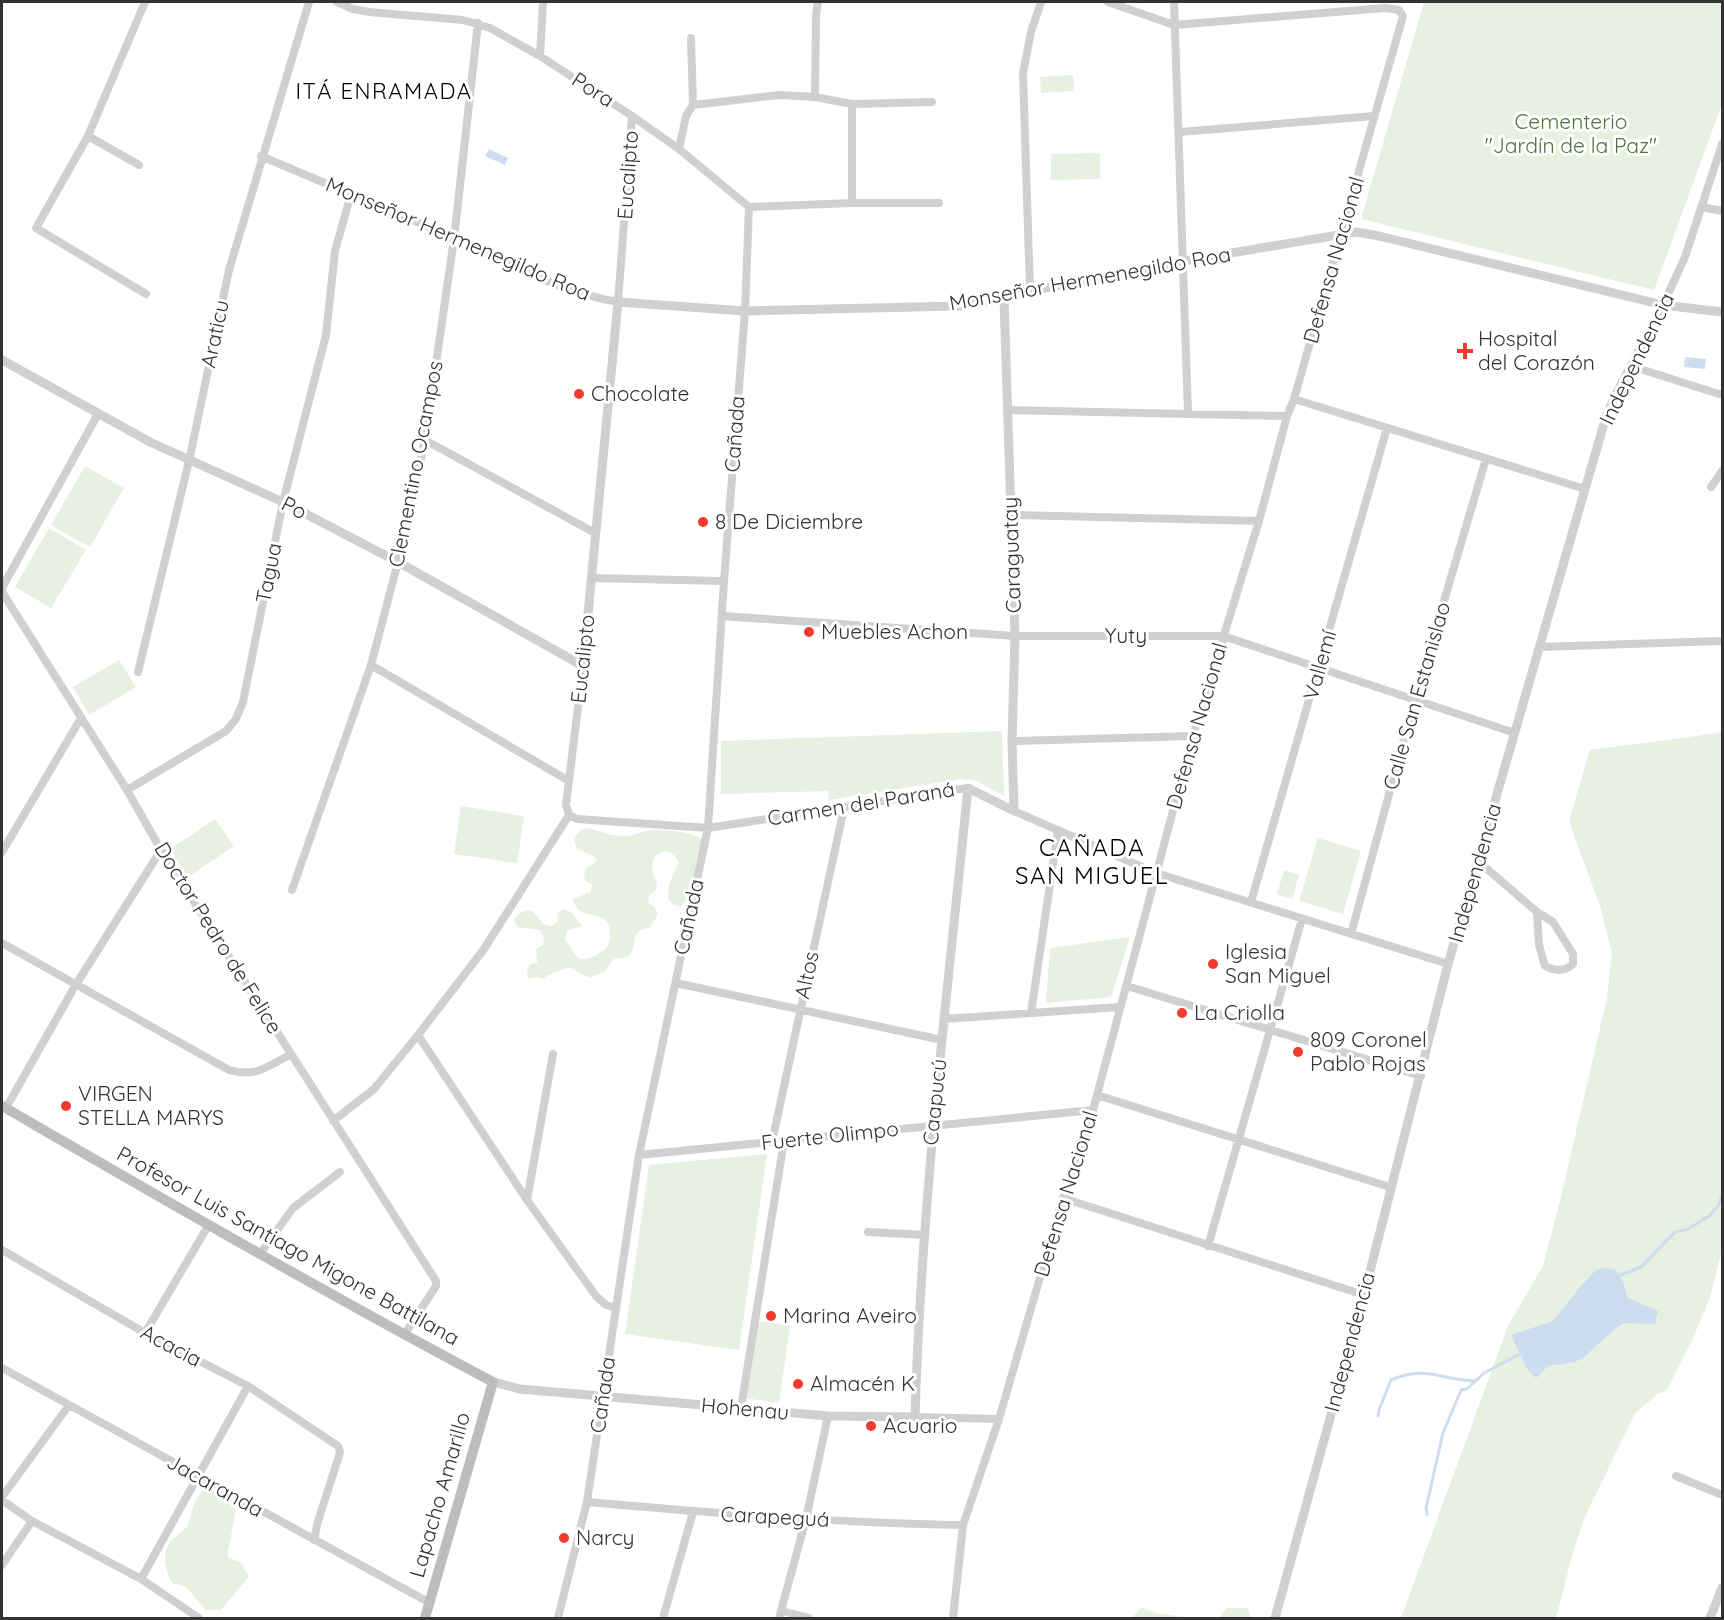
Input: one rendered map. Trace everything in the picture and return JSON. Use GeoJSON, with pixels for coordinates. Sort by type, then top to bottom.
{"type":"FeatureCollection","features":[{"type":"Feature","properties":{"kind":"main road","name":"Profesor Luis Santiago Migone Battilana"},"geometry":{"type":"LineString","coordinates":[[4,1107],[208,1226],[493,1382]]}},
{"type":"Feature","properties":{"kind":"main road","name":"Lapacho Amarillo"},"geometry":{"type":"LineString","coordinates":[[425,1618],[493,1382]]}},
{"type":"Feature","properties":{"kind":"street"},"geometry":{"type":"LineString","coordinates":[[145,2],[88,136],[36,228],[146,294]]}},
{"type":"Feature","properties":{"kind":"street","name":"Araticu"},"geometry":{"type":"LineString","coordinates":[[138,672],[189,461],[229,270],[261,156],[309,2]]}},
{"type":"Feature","properties":{"kind":"street","name":"Pora"},"geometry":{"type":"LineString","coordinates":[[337,2],[353,9],[369,12],[478,23],[510,38],[679,149],[749,207]]}},
{"type":"Feature","properties":{"kind":"street"},"geometry":{"type":"LineString","coordinates":[[540,56],[543,2]]}},
{"type":"Feature","properties":{"kind":"street"},"geometry":{"type":"LineString","coordinates":[[815,97],[818,2]]}},
{"type":"Feature","properties":{"kind":"street"},"geometry":{"type":"LineString","coordinates":[[1030,291],[1023,73],[1031,32],[1041,2]]}},
{"type":"Feature","properties":{"kind":"street"},"geometry":{"type":"LineString","coordinates":[[1108,2],[1174,25]]}},
{"type":"Feature","properties":{"kind":"street"},"geometry":{"type":"LineString","coordinates":[[1174,2],[1188,413]]}},
{"type":"Feature","properties":{"kind":"street","name":"Defensa Nacional"},"geometry":{"type":"LineString","coordinates":[[953,1618],[963,1525],[999,1419],[1063,1198],[1093,1110],[1193,736],[1259,521],[1287,416],[1294,399],[1403,16],[1399,10],[1384,8],[1174,25]]}},
{"type":"Feature","properties":{"kind":"street","name":"Clementino Ocampos"},"geometry":{"type":"LineString","coordinates":[[292,890],[371,665],[398,562],[425,440],[454,239],[478,23]]}},
{"type":"Feature","properties":{"kind":"street"},"geometry":{"type":"LineString","coordinates":[[679,149],[686,117],[693,105],[691,38]]}},
{"type":"Feature","properties":{"kind":"street"},"geometry":{"type":"LineString","coordinates":[[693,105],[779,95],[815,97],[852,104],[932,102]]}},
{"type":"Feature","properties":{"kind":"street"},"geometry":{"type":"LineString","coordinates":[[852,104],[852,203]]}},
{"type":"Feature","properties":{"kind":"street","name":"Eucalipto"},"geometry":{"type":"LineString","coordinates":[[568,815],[566,805],[583,666],[618,302],[632,116]]}},
{"type":"Feature","properties":{"kind":"street"},"geometry":{"type":"LineString","coordinates":[[1180,132],[1374,116]]}},
{"type":"Feature","properties":{"kind":"street"},"geometry":{"type":"LineString","coordinates":[[88,136],[139,165]]}},
{"type":"Feature","properties":{"kind":"street","name":"Independencia"},"geometry":{"type":"LineString","coordinates":[[1275,1618],[1364,1295],[1448,964],[1606,417],[1630,366],[1664,305],[1685,257],[1722,144]]}},
{"type":"Feature","properties":{"kind":"street","name":"Monseñor Hermenegildo Roa"},"geometry":{"type":"LineString","coordinates":[[261,156],[546,280],[597,298],[618,302],[745,310],[959,306],[1004,299],[1030,291],[1184,261],[1356,232],[1664,305],[1722,312]]}},
{"type":"Feature","properties":{"kind":"street","name":"Tagua"},"geometry":{"type":"LineString","coordinates":[[127,790],[226,731],[236,719],[243,702],[283,502],[326,335],[335,251],[351,195]]}},
{"type":"Feature","properties":{"kind":"street"},"geometry":{"type":"LineString","coordinates":[[749,207],[852,203],[939,203]]}},
{"type":"Feature","properties":{"kind":"street","name":"Cañada"},"geometry":{"type":"LineString","coordinates":[[558,1618],[587,1502],[639,1155],[708,828],[745,310],[749,207]]}},
{"type":"Feature","properties":{"kind":"street"},"geometry":{"type":"LineString","coordinates":[[1701,207],[1722,210]]}},
{"type":"Feature","properties":{"kind":"street","name":"Caraguatay"},"geometry":{"type":"LineString","coordinates":[[1004,299],[1015,636],[1012,741],[1014,811]]}},
{"type":"Feature","properties":{"kind":"street","name":"Po"},"geometry":{"type":"LineString","coordinates":[[2,360],[98,414],[189,461],[283,502],[398,562],[583,666]]}},
{"type":"Feature","properties":{"kind":"street"},"geometry":{"type":"LineString","coordinates":[[1630,366],[1722,395]]}},
{"type":"Feature","properties":{"kind":"street"},"geometry":{"type":"LineString","coordinates":[[1294,399],[1585,489]]}},
{"type":"Feature","properties":{"kind":"street"},"geometry":{"type":"LineString","coordinates":[[1007,410],[1287,416]]}},
{"type":"Feature","properties":{"kind":"street"},"geometry":{"type":"LineString","coordinates":[[2,590],[98,414]]}},
{"type":"Feature","properties":{"kind":"street","name":"Vallemí"},"geometry":{"type":"LineString","coordinates":[[1251,902],[1387,428]]}},
{"type":"Feature","properties":{"kind":"street"},"geometry":{"type":"LineString","coordinates":[[425,440],[595,534]]}},
{"type":"Feature","properties":{"kind":"street","name":"Calle San Estanislao"},"geometry":{"type":"LineString","coordinates":[[1352,934],[1415,699],[1486,459]]}},
{"type":"Feature","properties":{"kind":"street"},"geometry":{"type":"LineString","coordinates":[[1711,487],[1722,471]]}},
{"type":"Feature","properties":{"kind":"street"},"geometry":{"type":"LineString","coordinates":[[1011,515],[1259,521]]}},
{"type":"Feature","properties":{"kind":"street"},"geometry":{"type":"LineString","coordinates":[[591,578],[724,581]]}},
{"type":"Feature","properties":{"kind":"street","name":"Doctor Pedro de Felice"},"geometry":{"type":"LineString","coordinates":[[2,590],[127,790],[161,850],[436,1283],[404,1335]]}},
{"type":"Feature","properties":{"kind":"street","name":"Yuty"},"geometry":{"type":"LineString","coordinates":[[722,616],[1015,636],[1223,636],[1515,733]]}},
{"type":"Feature","properties":{"kind":"street"},"geometry":{"type":"LineString","coordinates":[[1540,647],[1720,641]]}},
{"type":"Feature","properties":{"kind":"street"},"geometry":{"type":"LineString","coordinates":[[371,665],[569,781]]}},
{"type":"Feature","properties":{"kind":"street"},"geometry":{"type":"LineString","coordinates":[[2,852],[81,718]]}},
{"type":"Feature","properties":{"kind":"street"},"geometry":{"type":"LineString","coordinates":[[1012,741],[1193,736]]}},
{"type":"Feature","properties":{"kind":"street","name":"Carmen del Paraná"},"geometry":{"type":"LineString","coordinates":[[568,815],[577,819],[708,828],[968,788],[1014,811],[1156,873],[1448,964]]}},
{"type":"Feature","properties":{"kind":"street","name":"Caapucú"},"geometry":{"type":"LineString","coordinates":[[915,1417],[917,1334],[932,1126],[968,788]]}},
{"type":"Feature","properties":{"kind":"street","name":"Altos"},"geometry":{"type":"LineString","coordinates":[[772,1142],[843,808]]}},
{"type":"Feature","properties":{"kind":"street"},"geometry":{"type":"LineString","coordinates":[[333,1121],[374,1089],[418,1035],[484,949],[512,908],[568,815]]}},
{"type":"Feature","properties":{"kind":"street"},"geometry":{"type":"LineString","coordinates":[[1031,1013],[1058,830]]}},
{"type":"Feature","properties":{"kind":"street"},"geometry":{"type":"LineString","coordinates":[[4,1107],[75,986],[161,850]]}},
{"type":"Feature","properties":{"kind":"street"},"geometry":{"type":"LineString","coordinates":[[1478,861],[1537,912],[1553,922],[1573,954],[1573,964],[1570,967],[1552,970],[1545,966],[1541,955],[1537,912]]}},
{"type":"Feature","properties":{"kind":"street"},"geometry":{"type":"LineString","coordinates":[[1208,1246],[1302,919]]}},
{"type":"Feature","properties":{"kind":"street"},"geometry":{"type":"LineString","coordinates":[[2,943],[75,986],[229,1070],[240,1074],[254,1073],[291,1054]]}},
{"type":"Feature","properties":{"kind":"street"},"geometry":{"type":"LineString","coordinates":[[675,983],[942,1040]]}},
{"type":"Feature","properties":{"kind":"street"},"geometry":{"type":"LineString","coordinates":[[1127,986],[1421,1076]]}},
{"type":"Feature","properties":{"kind":"street"},"geometry":{"type":"LineString","coordinates":[[944,1019],[1120,1007]]}},
{"type":"Feature","properties":{"kind":"street"},"geometry":{"type":"LineString","coordinates":[[418,1035],[527,1200],[596,1296],[606,1305],[616,1308]]}},
{"type":"Feature","properties":{"kind":"street"},"geometry":{"type":"LineString","coordinates":[[527,1200],[553,1054]]}},
{"type":"Feature","properties":{"kind":"street"},"geometry":{"type":"LineString","coordinates":[[1097,1095],[1390,1187]]}},
{"type":"Feature","properties":{"kind":"street","name":"Fuerte Olimpo"},"geometry":{"type":"LineString","coordinates":[[639,1155],[1093,1110]]}},
{"type":"Feature","properties":{"kind":"street"},"geometry":{"type":"LineString","coordinates":[[741,1408],[784,1141]]}},
{"type":"Feature","properties":{"kind":"street"},"geometry":{"type":"LineString","coordinates":[[260,1254],[293,1208],[340,1172]]}},
{"type":"Feature","properties":{"kind":"street"},"geometry":{"type":"LineString","coordinates":[[1063,1198],[1364,1295]]}},
{"type":"Feature","properties":{"kind":"street"},"geometry":{"type":"LineString","coordinates":[[145,1333],[208,1226]]}},
{"type":"Feature","properties":{"kind":"street"},"geometry":{"type":"LineString","coordinates":[[868,1232],[924,1234]]}},
{"type":"Feature","properties":{"kind":"street","name":"Acacia"},"geometry":{"type":"LineString","coordinates":[[2,1250],[145,1333],[248,1386],[338,1446],[339,1456],[314,1540]]}},
{"type":"Feature","properties":{"kind":"street","name":"Jacaranda"},"geometry":{"type":"LineString","coordinates":[[2,1368],[430,1603]]}},
{"type":"Feature","properties":{"kind":"street","name":"Hohenau"},"geometry":{"type":"LineString","coordinates":[[493,1382],[520,1389],[828,1416],[999,1419]]}},
{"type":"Feature","properties":{"kind":"street"},"geometry":{"type":"LineString","coordinates":[[141,1579],[248,1386]]}},
{"type":"Feature","properties":{"kind":"street"},"geometry":{"type":"LineString","coordinates":[[69,1405],[2,1499],[32,1521],[141,1579],[199,1618]]}},
{"type":"Feature","properties":{"kind":"street"},"geometry":{"type":"LineString","coordinates":[[809,1618],[781,1615],[806,1519],[828,1416]]}},
{"type":"Feature","properties":{"kind":"street"},"geometry":{"type":"LineString","coordinates":[[1676,1476],[1722,1495]]}},
{"type":"Feature","properties":{"kind":"street","name":"Carapeguá"},"geometry":{"type":"LineString","coordinates":[[587,1502],[806,1519],[963,1525]]}},
{"type":"Feature","properties":{"kind":"street"},"geometry":{"type":"LineString","coordinates":[[663,1618],[693,1512]]}},
{"type":"Feature","properties":{"kind":"street"},"geometry":{"type":"LineString","coordinates":[[2,1565],[32,1521]]}},
{"type":"Feature","properties":{"kind":"street"},"geometry":{"type":"LineString","coordinates":[[1710,1618],[1722,1587]]}},
{"type":"Feature","properties":{"kind":"green space","name":"Cementerio \"Jardín de la Paz\""},"geometry":{"type":"Polygon","coordinates":[[[1424,2],[1722,2],[1722,104],[1654,290],[1361,219],[1424,2]]]}},
{"type":"Feature","properties":{"kind":"green space"},"geometry":{"type":"Polygon","coordinates":[[[1073,75],[1074,91],[1041,93],[1040,77],[1073,75]]]}},
{"type":"Feature","properties":{"kind":"green space"},"geometry":{"type":"Polygon","coordinates":[[[1100,153],[1100,179],[1051,180],[1051,154],[1100,153]]]}},
{"type":"Feature","properties":{"kind":"green space"},"geometry":{"type":"Polygon","coordinates":[[[85,466],[124,488],[90,547],[51,525],[85,466]]]}},
{"type":"Feature","properties":{"kind":"green space"},"geometry":{"type":"Polygon","coordinates":[[[49,528],[86,550],[51,608],[15,587],[49,528]]]}},
{"type":"Feature","properties":{"kind":"green space"},"geometry":{"type":"Polygon","coordinates":[[[119,660],[136,687],[89,715],[73,687],[119,660]]]}},
{"type":"Feature","properties":{"kind":"green space"},"geometry":{"type":"Polygon","coordinates":[[[1722,729],[1722,1249],[1710,1297],[1692,1341],[1666,1391],[1658,1394],[1635,1413],[1584,1519],[1556,1618],[1401,1618],[1508,1326],[1543,1266],[1607,998],[1612,953],[1601,909],[1569,821],[1590,750],[1719,733],[1722,729]]]}},
{"type":"Feature","properties":{"kind":"green space"},"geometry":{"type":"Polygon","coordinates":[[[1002,731],[1004,796],[977,781],[961,779],[829,800],[828,791],[721,794],[721,741],[1002,731]]]}},
{"type":"Feature","properties":{"kind":"green space"},"geometry":{"type":"Polygon","coordinates":[[[461,806],[524,816],[517,863],[454,854],[461,806]]]}},
{"type":"Feature","properties":{"kind":"green space"},"geometry":{"type":"Polygon","coordinates":[[[215,819],[234,846],[188,877],[170,849],[215,819]]]}},
{"type":"Feature","properties":{"kind":"green space"},"geometry":{"type":"Polygon","coordinates":[[[590,828],[610,835],[630,836],[651,830],[692,834],[702,839],[692,895],[680,907],[668,899],[669,884],[679,862],[674,855],[668,852],[658,854],[652,866],[657,882],[656,890],[649,895],[648,903],[658,914],[650,928],[642,929],[636,934],[633,950],[628,957],[614,959],[605,971],[590,978],[569,967],[543,979],[539,977],[528,979],[527,972],[530,964],[537,963],[536,949],[543,945],[544,937],[540,930],[518,927],[514,920],[522,912],[533,911],[543,924],[551,926],[558,922],[557,914],[563,909],[571,912],[582,926],[567,931],[565,939],[578,958],[592,958],[609,944],[608,923],[602,918],[578,909],[573,899],[590,892],[592,885],[583,875],[597,858],[576,848],[574,838],[582,829],[590,828]]]}},
{"type":"Feature","properties":{"kind":"green space"},"geometry":{"type":"Polygon","coordinates":[[[1318,838],[1361,851],[1343,914],[1299,901],[1318,838]]]}},
{"type":"Feature","properties":{"kind":"green space"},"geometry":{"type":"Polygon","coordinates":[[[1284,870],[1299,875],[1292,899],[1277,894],[1284,870]]]}},
{"type":"Feature","properties":{"kind":"green space"},"geometry":{"type":"Polygon","coordinates":[[[1130,937],[1111,997],[1046,1003],[1050,948],[1130,937]]]}},
{"type":"Feature","properties":{"kind":"green space"},"geometry":{"type":"Polygon","coordinates":[[[767,1154],[739,1350],[625,1334],[649,1165],[767,1154]]]}},
{"type":"Feature","properties":{"kind":"green space"},"geometry":{"type":"Polygon","coordinates":[[[756,1321],[790,1325],[779,1403],[744,1398],[756,1321]]]}},
{"type":"Feature","properties":{"kind":"green space"},"geometry":{"type":"Polygon","coordinates":[[[205,1488],[230,1497],[236,1510],[227,1557],[240,1562],[249,1576],[221,1610],[206,1610],[186,1587],[172,1583],[165,1560],[169,1544],[186,1528],[195,1502],[205,1488]]]}},
{"type":"Feature","properties":{"kind":"green space"},"geometry":{"type":"Polygon","coordinates":[[[1142,1607],[1155,1613],[1194,1618],[1132,1618],[1142,1607]]]}},
{"type":"Feature","properties":{"kind":"green space"},"geometry":{"type":"Polygon","coordinates":[[[1226,1608],[1248,1608],[1251,1618],[1219,1618],[1226,1608]]]}},
{"type":"Feature","properties":{"kind":"water"},"geometry":{"type":"Polygon","coordinates":[[[489,149],[508,158],[505,165],[485,156],[489,149]]]}},
{"type":"Feature","properties":{"kind":"water"},"geometry":{"type":"Polygon","coordinates":[[[1685,357],[1706,359],[1705,369],[1684,367],[1685,357]]]}},
{"type":"Feature","properties":{"kind":"water"},"geometry":{"type":"Polygon","coordinates":[[[1601,1268],[1614,1269],[1623,1280],[1628,1298],[1658,1311],[1655,1324],[1625,1323],[1616,1328],[1583,1358],[1575,1362],[1548,1366],[1536,1378],[1527,1369],[1511,1335],[1553,1321],[1580,1287],[1601,1268]]]}},
{"type":"Feature","properties":{"kind":"waterway"},"geometry":{"type":"LineString","coordinates":[[1618,1276],[1641,1267],[1675,1232],[1688,1229],[1709,1216],[1718,1206],[1722,1195]]}},
{"type":"Feature","properties":{"kind":"waterway"},"geometry":{"type":"LineString","coordinates":[[1427,1515],[1426,1508],[1443,1433],[1461,1390],[1467,1389],[1484,1373],[1524,1352]]}},
{"type":"Feature","properties":{"kind":"waterway"},"geometry":{"type":"LineString","coordinates":[[1378,1416],[1391,1380],[1425,1373],[1474,1381]]}},
{"type":"Feature","properties":{"kind":"place","name":"Hospital del Corazón"},"geometry":{"type":"Point","coordinates":[1465,351]}},
{"type":"Feature","properties":{"kind":"place","name":"Chocolate"},"geometry":{"type":"Point","coordinates":[579,394]}},
{"type":"Feature","properties":{"kind":"place","name":"8 De Diciembre"},"geometry":{"type":"Point","coordinates":[703,522]}},
{"type":"Feature","properties":{"kind":"place","name":"Muebles Achon"},"geometry":{"type":"Point","coordinates":[809,632]}},
{"type":"Feature","properties":{"kind":"place","name":"Iglesia San Miguel"},"geometry":{"type":"Point","coordinates":[1213,964]}},
{"type":"Feature","properties":{"kind":"place","name":"La Criolla"},"geometry":{"type":"Point","coordinates":[1182,1013]}},
{"type":"Feature","properties":{"kind":"place","name":"809 Coronel Pablo Rojas"},"geometry":{"type":"Point","coordinates":[1298,1052]}},
{"type":"Feature","properties":{"kind":"place","name":"VIRGEN STELLA MARYS"},"geometry":{"type":"Point","coordinates":[66,1106]}},
{"type":"Feature","properties":{"kind":"place","name":"Marina Aveiro"},"geometry":{"type":"Point","coordinates":[771,1316]}},
{"type":"Feature","properties":{"kind":"place","name":"Almacén K"},"geometry":{"type":"Point","coordinates":[798,1384]}},
{"type":"Feature","properties":{"kind":"place","name":"Acuario"},"geometry":{"type":"Point","coordinates":[871,1426]}},
{"type":"Feature","properties":{"kind":"place","name":"Narcy"},"geometry":{"type":"Point","coordinates":[564,1538]}},
{"type":"Feature","properties":{"kind":"district","name":"ITÁ ENRAMADA"},"geometry":{"type":"Point","coordinates":[384,91]}},
{"type":"Feature","properties":{"kind":"district","name":"CAÑADA SAN MIGUEL"},"geometry":{"type":"Point","coordinates":[1092,862]}}]}
